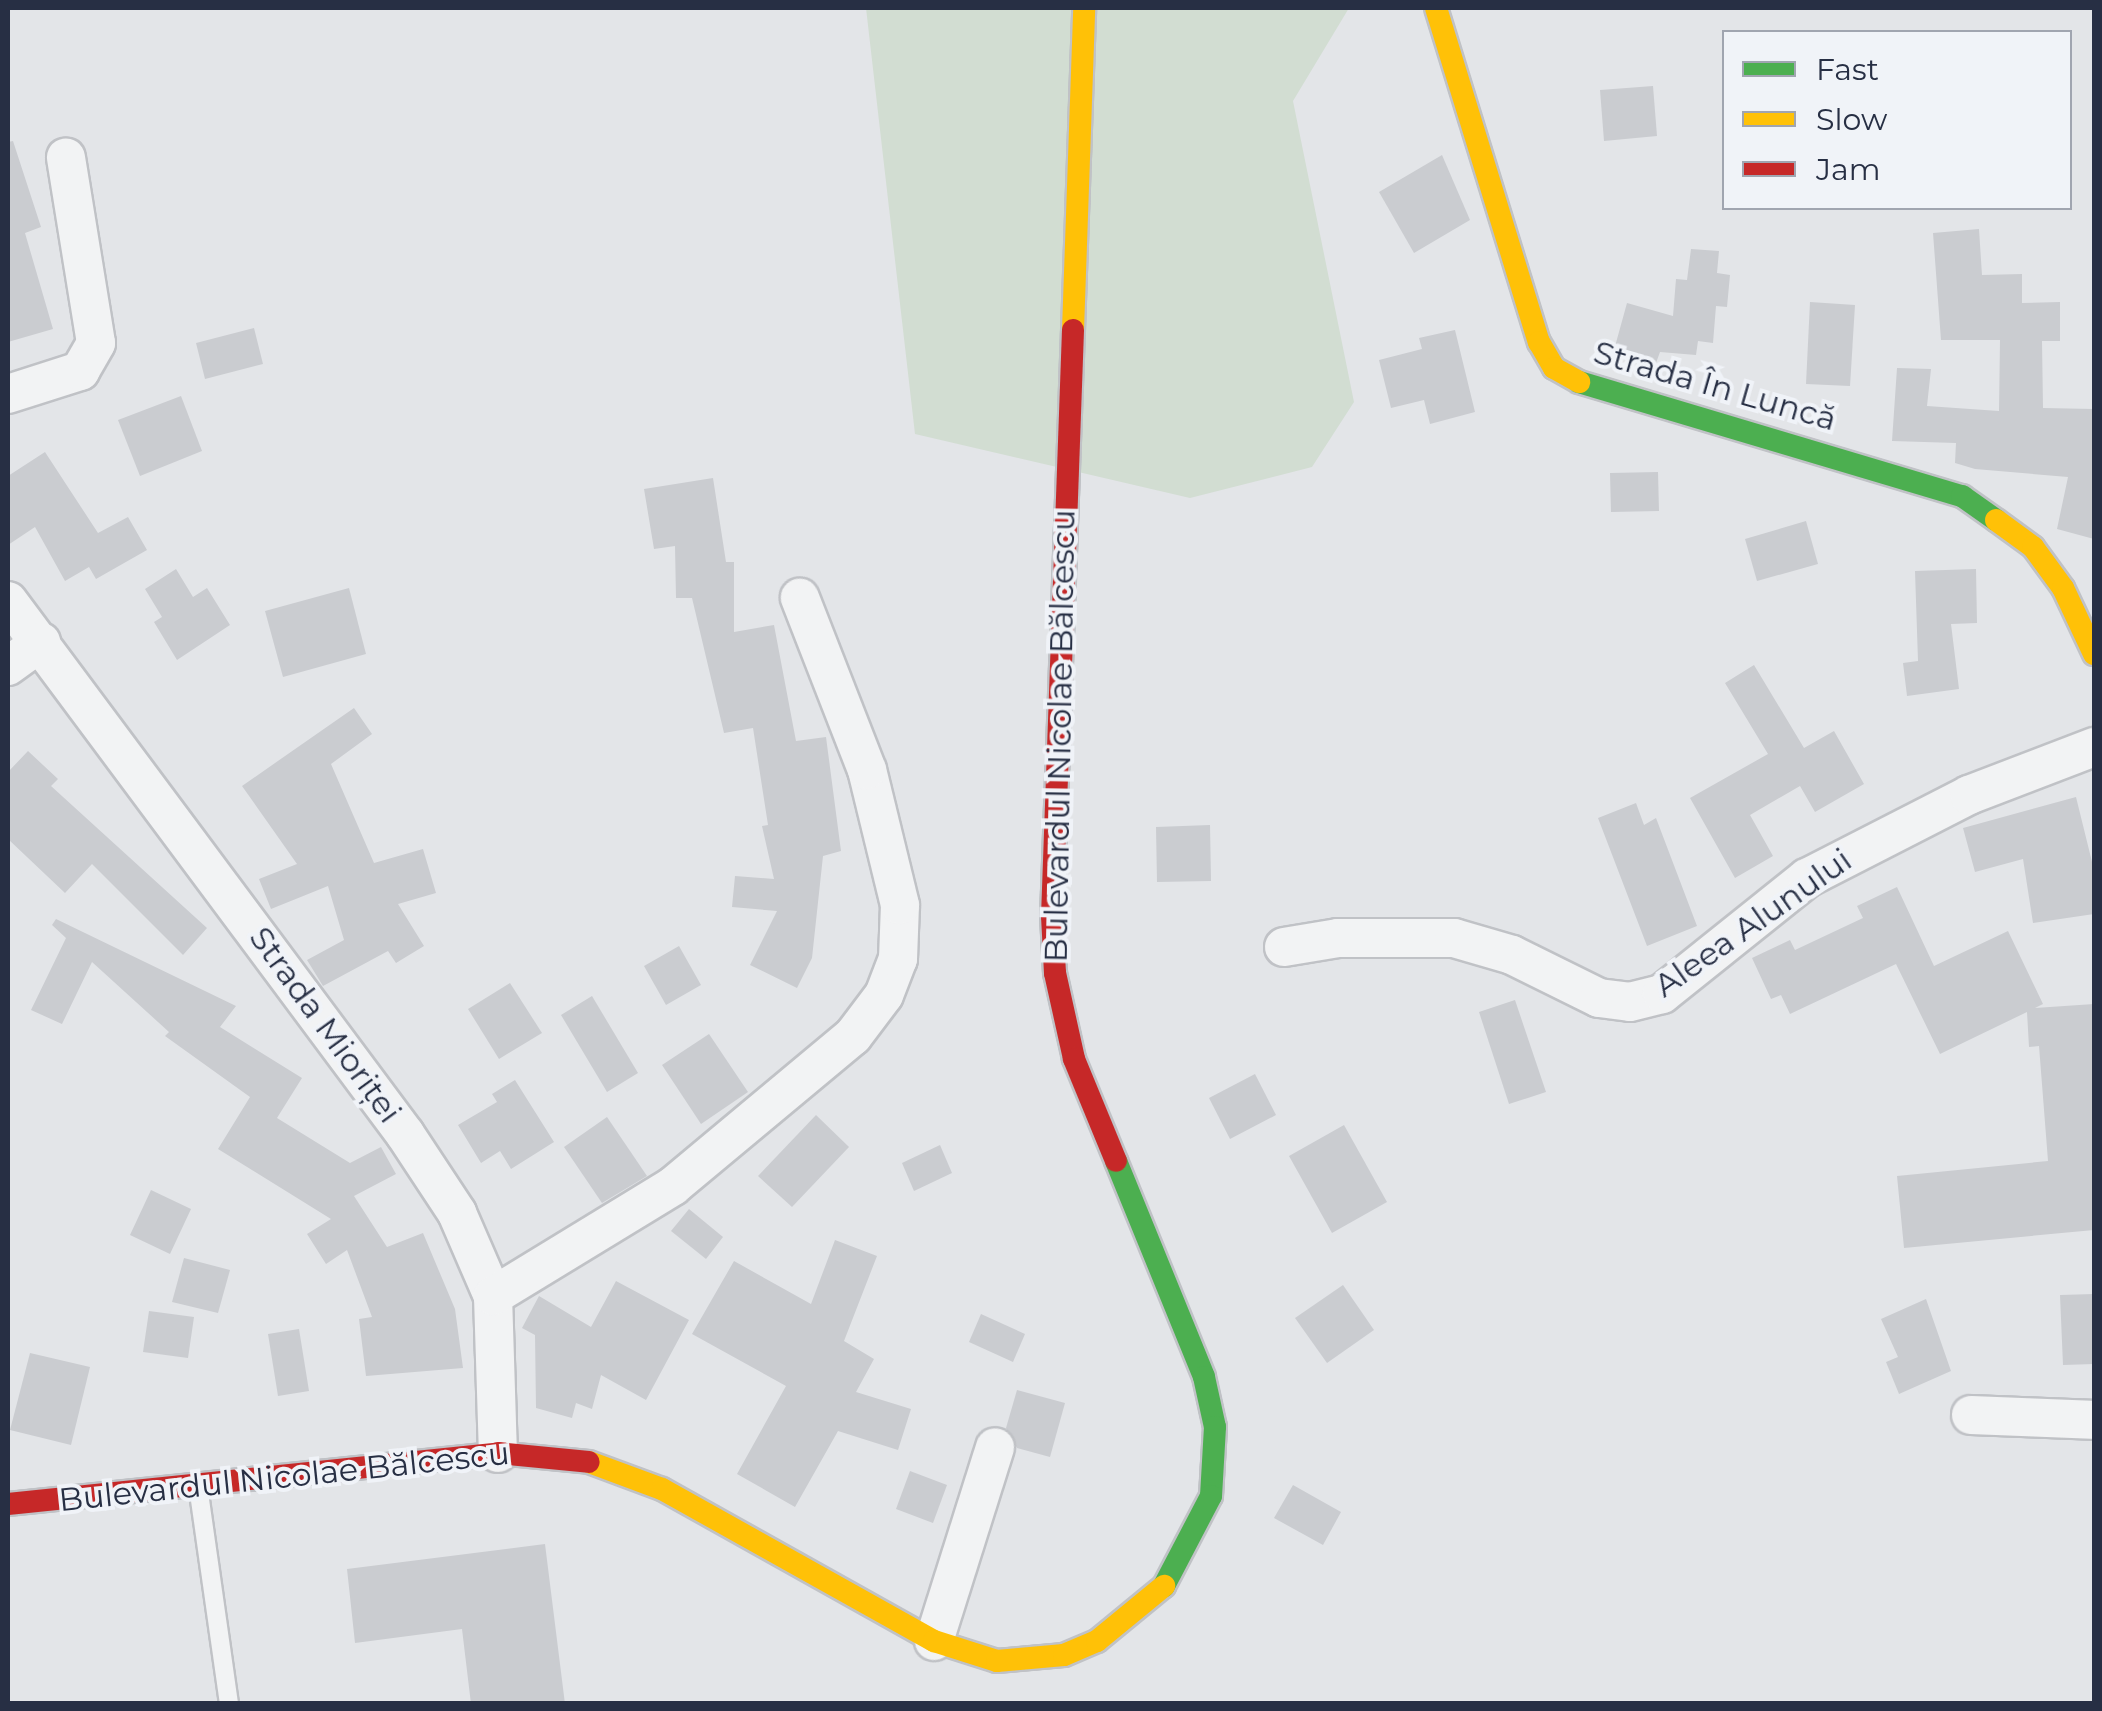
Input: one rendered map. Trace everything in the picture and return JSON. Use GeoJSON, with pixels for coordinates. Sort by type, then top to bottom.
{"type":"FeatureCollection","features":[{"type":"Feature","properties":{"kind":"street","name":"Bulevardul Nicolae Bălcescu"},"geometry":{"type":"LineString","coordinates":[[8,1504],[498,1453],[539,1453],[615,1468],[934,1641],[998,1662],[1064,1656],[1097,1641],[1157,1595],[1178,1566],[1201,1524],[1216,1467],[1204,1376],[1074,1059],[1056,973],[1055,695],[1084,8]]}},
{"type":"Feature","properties":{"kind":"street","name":"Strada În Luncă"},"geometry":{"type":"LineString","coordinates":[[1436,8],[1539,342],[1554,368],[1578,382],[1962,496],[2032,547],[2063,588],[2094,654]]}},
{"type":"Feature","properties":{"kind":"street"},"geometry":{"type":"LineString","coordinates":[[8,394],[80,370],[96,343],[66,157]]}},
{"type":"Feature","properties":{"kind":"street"},"geometry":{"type":"LineString","coordinates":[[494,1296],[673,1186],[853,1036],[884,995],[898,959],[900,905],[868,770],[800,598]]}},
{"type":"Feature","properties":{"kind":"street","name":"Strada Mioriței"},"geometry":{"type":"LineString","coordinates":[[8,601],[406,1134],[456,1213],[494,1296],[498,1453]]}},
{"type":"Feature","properties":{"kind":"street"},"geometry":{"type":"LineString","coordinates":[[8,666],[41,642]]}},
{"type":"Feature","properties":{"kind":"street","name":"Aleea Alunului"},"geometry":{"type":"LineString","coordinates":[[1284,946],[1338,938],[1454,938],[1512,956],[1599,998],[1630,1002],[1662,994],[1807,878],[1970,795],[2094,747]]}},
{"type":"Feature","properties":{"kind":"street"},"geometry":{"type":"LineString","coordinates":[[1971,1415],[2094,1420]]}},
{"type":"Feature","properties":{"kind":"street"},"geometry":{"type":"LineString","coordinates":[[934,1641],[994,1446]]}},
{"type":"Feature","properties":{"kind":"lane"},"geometry":{"type":"LineString","coordinates":[[198,1486],[229,1704]]}},
{"type":"Feature","properties":{"kind":"shaded area"},"geometry":{"type":"Polygon","coordinates":[[[866,8],[1349,8],[1293,101],[1354,402],[1312,467],[1190,498],[915,434],[866,8]]]}},
{"type":"Feature","properties":{"kind":"building"},"geometry":{"type":"Polygon","coordinates":[[[1653,86],[1657,136],[1604,141],[1600,90],[1653,86]]]}},
{"type":"Feature","properties":{"kind":"building"},"geometry":{"type":"Polygon","coordinates":[[[13,141],[41,227],[25,233],[53,329],[8,342],[8,142],[13,141]]]}},
{"type":"Feature","properties":{"kind":"building"},"geometry":{"type":"Polygon","coordinates":[[[1442,155],[1470,220],[1414,253],[1379,192],[1442,155]]]}},
{"type":"Feature","properties":{"kind":"building"},"geometry":{"type":"Polygon","coordinates":[[[1979,229],[1982,275],[2022,274],[2022,303],[2060,302],[2060,341],[2042,341],[2043,408],[2094,409],[2094,539],[2057,529],[2068,477],[1975,469],[1955,463],[1956,443],[1892,441],[1897,368],[1931,369],[1927,406],[1999,411],[2000,340],[1941,340],[1933,233],[1979,229]]]}},
{"type":"Feature","properties":{"kind":"building"},"geometry":{"type":"Polygon","coordinates":[[[1691,249],[1719,251],[1717,273],[1730,275],[1727,307],[1716,306],[1713,343],[1698,341],[1696,355],[1660,352],[1656,363],[1614,350],[1627,303],[1673,316],[1676,279],[1687,280],[1691,249]]]}},
{"type":"Feature","properties":{"kind":"building"},"geometry":{"type":"Polygon","coordinates":[[[1810,302],[1855,305],[1850,386],[1806,384],[1810,302]]]}},
{"type":"Feature","properties":{"kind":"building"},"geometry":{"type":"Polygon","coordinates":[[[254,328],[263,364],[205,379],[196,343],[254,328]]]}},
{"type":"Feature","properties":{"kind":"building"},"geometry":{"type":"Polygon","coordinates":[[[1455,330],[1475,412],[1430,424],[1424,400],[1391,408],[1379,360],[1422,349],[1419,338],[1455,330]]]}},
{"type":"Feature","properties":{"kind":"building"},"geometry":{"type":"Polygon","coordinates":[[[181,396],[202,451],[140,476],[118,420],[181,396]]]}},
{"type":"Feature","properties":{"kind":"building"},"geometry":{"type":"Polygon","coordinates":[[[45,452],[98,533],[128,517],[147,550],[96,579],[89,567],[65,581],[35,527],[8,545],[8,476],[45,452]]]}},
{"type":"Feature","properties":{"kind":"building"},"geometry":{"type":"Polygon","coordinates":[[[1658,472],[1659,511],[1611,512],[1610,473],[1658,472]]]}},
{"type":"Feature","properties":{"kind":"building"},"geometry":{"type":"Polygon","coordinates":[[[713,478],[726,562],[734,562],[734,632],[774,625],[796,741],[826,737],[841,851],[823,856],[812,958],[797,988],[750,965],[777,911],[732,907],[735,876],[774,879],[762,826],[768,825],[753,728],[724,733],[692,598],[676,598],[675,546],[654,549],[644,489],[713,478]]]}},
{"type":"Feature","properties":{"kind":"building"},"geometry":{"type":"Polygon","coordinates":[[[1806,521],[1818,564],[1757,581],[1745,539],[1806,521]]]}},
{"type":"Feature","properties":{"kind":"building"},"geometry":{"type":"Polygon","coordinates":[[[176,569],[193,597],[207,588],[230,625],[177,660],[154,622],[162,617],[145,589],[176,569]]]}},
{"type":"Feature","properties":{"kind":"building"},"geometry":{"type":"Polygon","coordinates":[[[1976,569],[1977,623],[1951,624],[1959,689],[1907,696],[1903,663],[1918,661],[1915,571],[1976,569]]]}},
{"type":"Feature","properties":{"kind":"building"},"geometry":{"type":"Polygon","coordinates":[[[349,588],[366,654],[283,677],[265,611],[349,588]]]}},
{"type":"Feature","properties":{"kind":"building"},"geometry":{"type":"Polygon","coordinates":[[[1754,665],[1804,748],[1834,731],[1864,784],[1815,812],[1800,786],[1750,815],[1773,856],[1735,878],[1690,798],[1768,754],[1725,683],[1754,665]]]}},
{"type":"Feature","properties":{"kind":"building"},"geometry":{"type":"Polygon","coordinates":[[[354,708],[372,734],[331,764],[374,863],[423,849],[436,893],[398,904],[424,946],[396,963],[388,951],[323,986],[307,960],[344,940],[328,886],[271,909],[259,879],[297,864],[242,786],[354,708]]]}},
{"type":"Feature","properties":{"kind":"building"},"geometry":{"type":"Polygon","coordinates":[[[28,751],[58,779],[51,786],[207,928],[183,955],[92,864],[65,893],[8,839],[8,772],[28,751]]]}},
{"type":"Feature","properties":{"kind":"building"},"geometry":{"type":"Polygon","coordinates":[[[2076,797],[2094,870],[2094,914],[2033,923],[2023,859],[1975,872],[1963,828],[2076,797]]]}},
{"type":"Feature","properties":{"kind":"building"},"geometry":{"type":"Polygon","coordinates":[[[1636,803],[1644,825],[1656,818],[1697,926],[1647,946],[1598,818],[1636,803]]]}},
{"type":"Feature","properties":{"kind":"building"},"geometry":{"type":"Polygon","coordinates":[[[1210,825],[1211,881],[1157,882],[1156,827],[1210,825]]]}},
{"type":"Feature","properties":{"kind":"building"},"geometry":{"type":"Polygon","coordinates":[[[1897,887],[1934,966],[2008,931],[2043,1004],[2035,1008],[2094,1004],[2094,1230],[1904,1248],[1897,1176],[2048,1161],[2039,1046],[2029,1047],[2027,1012],[1940,1054],[1896,964],[1790,1014],[1781,995],[1771,999],[1752,958],[1790,940],[1795,950],[1863,918],[1857,906],[1897,887]]]}},
{"type":"Feature","properties":{"kind":"building"},"geometry":{"type":"Polygon","coordinates":[[[56,919],[236,1006],[220,1027],[302,1078],[277,1118],[350,1163],[381,1147],[396,1174],[354,1196],[387,1247],[423,1233],[455,1309],[463,1368],[366,1376],[359,1319],[372,1317],[347,1250],[326,1264],[307,1234],[331,1219],[218,1149],[250,1097],[165,1036],[169,1032],[92,962],[62,1024],[31,1010],[66,938],[52,925],[56,919]]]}},
{"type":"Feature","properties":{"kind":"building"},"geometry":{"type":"Polygon","coordinates":[[[679,946],[701,985],[666,1005],[644,966],[679,946]]]}},
{"type":"Feature","properties":{"kind":"building"},"geometry":{"type":"Polygon","coordinates":[[[510,983],[542,1033],[499,1059],[468,1009],[510,983]]]}},
{"type":"Feature","properties":{"kind":"building"},"geometry":{"type":"Polygon","coordinates":[[[592,996],[638,1073],[607,1092],[561,1015],[592,996]]]}},
{"type":"Feature","properties":{"kind":"building"},"geometry":{"type":"Polygon","coordinates":[[[1515,1000],[1546,1092],[1509,1104],[1479,1012],[1515,1000]]]}},
{"type":"Feature","properties":{"kind":"building"},"geometry":{"type":"Polygon","coordinates":[[[709,1034],[748,1092],[701,1124],[662,1065],[709,1034]]]}},
{"type":"Feature","properties":{"kind":"building"},"geometry":{"type":"Polygon","coordinates":[[[1255,1074],[1276,1115],[1230,1139],[1209,1098],[1255,1074]]]}},
{"type":"Feature","properties":{"kind":"building"},"geometry":{"type":"Polygon","coordinates":[[[515,1080],[554,1142],[511,1169],[500,1151],[481,1163],[458,1125],[497,1102],[492,1094],[515,1080]]]}},
{"type":"Feature","properties":{"kind":"building"},"geometry":{"type":"Polygon","coordinates":[[[816,1115],[849,1147],[792,1207],[758,1176],[816,1115]]]}},
{"type":"Feature","properties":{"kind":"building"},"geometry":{"type":"Polygon","coordinates":[[[607,1117],[647,1176],[602,1203],[564,1147],[607,1117]]]}},
{"type":"Feature","properties":{"kind":"building"},"geometry":{"type":"Polygon","coordinates":[[[1344,1125],[1387,1202],[1332,1233],[1289,1156],[1344,1125]]]}},
{"type":"Feature","properties":{"kind":"building"},"geometry":{"type":"Polygon","coordinates":[[[940,1145],[952,1173],[914,1191],[902,1163],[940,1145]]]}},
{"type":"Feature","properties":{"kind":"building"},"geometry":{"type":"Polygon","coordinates":[[[151,1190],[191,1209],[170,1254],[130,1235],[151,1190]]]}},
{"type":"Feature","properties":{"kind":"building"},"geometry":{"type":"Polygon","coordinates":[[[689,1209],[723,1237],[706,1259],[671,1231],[689,1209]]]}},
{"type":"Feature","properties":{"kind":"building"},"geometry":{"type":"Polygon","coordinates":[[[835,1240],[877,1256],[844,1341],[874,1359],[856,1392],[911,1409],[898,1450],[838,1431],[795,1507],[737,1474],[786,1386],[692,1334],[734,1261],[811,1304],[835,1240]]]}},
{"type":"Feature","properties":{"kind":"building"},"geometry":{"type":"Polygon","coordinates":[[[184,1258],[230,1270],[218,1313],[172,1302],[184,1258]]]}},
{"type":"Feature","properties":{"kind":"building"},"geometry":{"type":"Polygon","coordinates":[[[616,1281],[689,1320],[646,1400],[601,1375],[592,1409],[576,1403],[572,1418],[536,1408],[535,1335],[522,1328],[539,1296],[591,1327],[616,1281]]]}},
{"type":"Feature","properties":{"kind":"building"},"geometry":{"type":"Polygon","coordinates":[[[1343,1285],[1374,1330],[1327,1363],[1295,1318],[1343,1285]]]}},
{"type":"Feature","properties":{"kind":"building"},"geometry":{"type":"Polygon","coordinates":[[[2094,1294],[2094,1364],[2063,1365],[2060,1295],[2094,1294]]]}},
{"type":"Feature","properties":{"kind":"building"},"geometry":{"type":"Polygon","coordinates":[[[1926,1299],[1951,1371],[1899,1394],[1886,1362],[1898,1357],[1881,1319],[1926,1299]]]}},
{"type":"Feature","properties":{"kind":"building"},"geometry":{"type":"Polygon","coordinates":[[[149,1311],[194,1317],[188,1358],[143,1352],[149,1311]]]}},
{"type":"Feature","properties":{"kind":"building"},"geometry":{"type":"Polygon","coordinates":[[[981,1314],[1025,1334],[1013,1362],[969,1342],[981,1314]]]}},
{"type":"Feature","properties":{"kind":"building"},"geometry":{"type":"Polygon","coordinates":[[[299,1329],[309,1391],[278,1396],[268,1334],[299,1329]]]}},
{"type":"Feature","properties":{"kind":"building"},"geometry":{"type":"Polygon","coordinates":[[[30,1353],[90,1367],[71,1445],[10,1430],[30,1353]]]}},
{"type":"Feature","properties":{"kind":"building"},"geometry":{"type":"Polygon","coordinates":[[[1017,1390],[1065,1403],[1050,1457],[1017,1448],[1006,1428],[1017,1390]]]}},
{"type":"Feature","properties":{"kind":"building"},"geometry":{"type":"Polygon","coordinates":[[[910,1471],[947,1485],[933,1523],[896,1509],[910,1471]]]}},
{"type":"Feature","properties":{"kind":"building"},"geometry":{"type":"Polygon","coordinates":[[[1293,1485],[1341,1512],[1323,1545],[1274,1518],[1293,1485]]]}},
{"type":"Feature","properties":{"kind":"building"},"geometry":{"type":"Polygon","coordinates":[[[545,1544],[565,1704],[471,1704],[462,1629],[355,1643],[347,1569],[545,1544]]]}},
{"type":"Feature","properties":{"kind":"traffic: fast"},"geometry":{"type":"LineString","coordinates":[[1579,382],[1962,496],[1996,520]]}},
{"type":"Feature","properties":{"kind":"traffic: fast"},"geometry":{"type":"LineString","coordinates":[[1116,1161],[1204,1377],[1215,1427],[1211,1496],[1164,1586]]}},
{"type":"Feature","properties":{"kind":"traffic: slow"},"geometry":{"type":"LineString","coordinates":[[1073,330],[1084,8]]}},
{"type":"Feature","properties":{"kind":"traffic: slow"},"geometry":{"type":"LineString","coordinates":[[1436,8],[1539,342],[1554,368],[1579,382]]}},
{"type":"Feature","properties":{"kind":"traffic: slow"},"geometry":{"type":"LineString","coordinates":[[1996,520],[2033,547],[2063,588],[2094,654]]}},
{"type":"Feature","properties":{"kind":"traffic: slow"},"geometry":{"type":"LineString","coordinates":[[589,1462],[662,1489],[934,1641],[997,1661],[1064,1655],[1097,1641],[1164,1586]]}},
{"type":"Feature","properties":{"kind":"traffic: jam"},"geometry":{"type":"LineString","coordinates":[[1073,330],[1052,916],[1055,973],[1074,1059],[1116,1161]]}},
{"type":"Feature","properties":{"kind":"traffic: jam"},"geometry":{"type":"LineString","coordinates":[[8,1504],[498,1453],[589,1462]]}}]}
